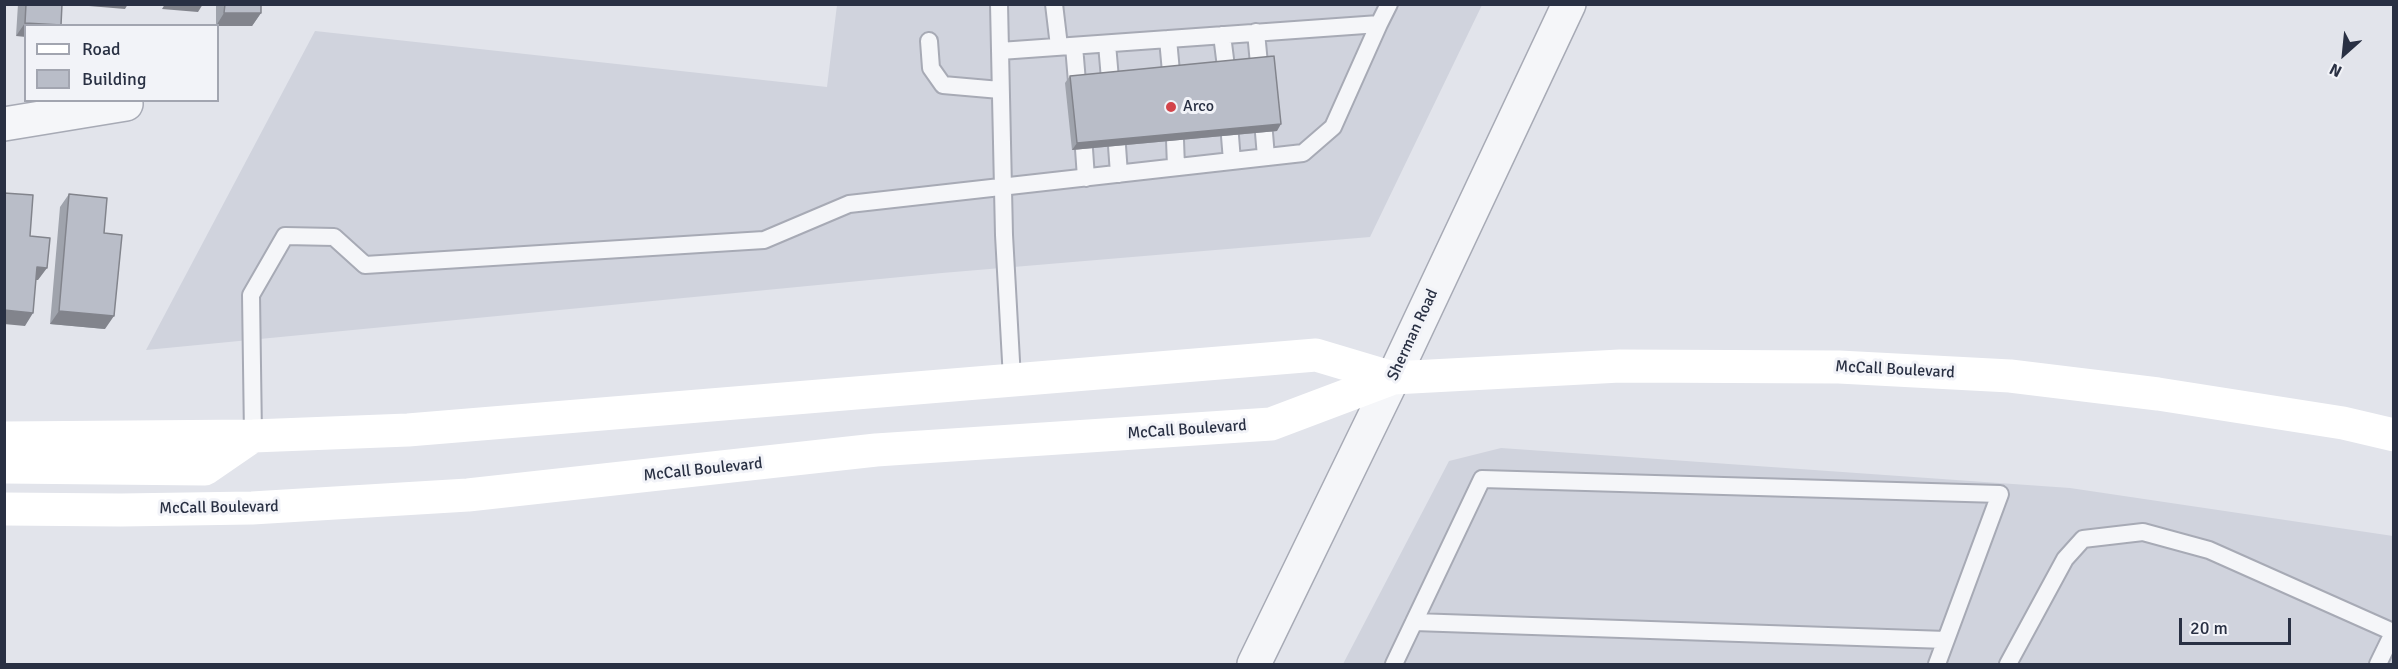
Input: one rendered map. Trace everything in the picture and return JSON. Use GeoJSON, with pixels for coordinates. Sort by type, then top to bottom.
{"type":"FeatureCollection","features":[{"type":"Feature","properties":{"kind":"main road","name":"McCall Boulevard"},"geometry":{"type":"LineString","coordinates":[[4,438],[253,436],[408,430],[1316,355],[1393,378]]}},
{"type":"Feature","properties":{"kind":"main road","name":"McCall Boulevard"},"geometry":{"type":"LineString","coordinates":[[4,508],[228,509],[370,503],[468,495],[876,450],[1271,424],[1393,378],[1620,366],[1839,367],[1987,375],[2158,394],[2343,423],[2394,435]]}},
{"type":"Feature","properties":{"kind":"main road"},"geometry":{"type":"LineString","coordinates":[[4,467],[205,469],[253,436]]}},
{"type":"Feature","properties":{"kind":"street","name":"Sherman Road"},"geometry":{"type":"LineString","coordinates":[[1254,664],[1393,378],[1569,4]]}},
{"type":"Feature","properties":{"kind":"street"},"geometry":{"type":"LineString","coordinates":[[4,124],[126,104]]}},
{"type":"Feature","properties":{"kind":"lane"},"geometry":{"type":"LineString","coordinates":[[999,4],[1002,187],[1012,379]]}},
{"type":"Feature","properties":{"kind":"lane"},"geometry":{"type":"LineString","coordinates":[[1054,4],[1077,82]]}},
{"type":"Feature","properties":{"kind":"lane"},"geometry":{"type":"LineString","coordinates":[[253,436],[251,295],[285,236],[334,237],[365,265],[764,240],[849,204],[1303,153],[1333,127],[1389,4]]}},
{"type":"Feature","properties":{"kind":"lane"},"geometry":{"type":"LineString","coordinates":[[1000,51],[1379,24]]}},
{"type":"Feature","properties":{"kind":"lane"},"geometry":{"type":"LineString","coordinates":[[1256,32],[1259,64]]}},
{"type":"Feature","properties":{"kind":"lane"},"geometry":{"type":"LineString","coordinates":[[1222,35],[1226,67]]}},
{"type":"Feature","properties":{"kind":"lane"},"geometry":{"type":"LineString","coordinates":[[1168,39],[1171,72]]}},
{"type":"Feature","properties":{"kind":"lane"},"geometry":{"type":"LineString","coordinates":[[929,41],[931,68],[943,85],[1000,90]]}},
{"type":"Feature","properties":{"kind":"lane"},"geometry":{"type":"LineString","coordinates":[[1107,44],[1110,78]]}},
{"type":"Feature","properties":{"kind":"lane"},"geometry":{"type":"LineString","coordinates":[[1264,132],[1266,157]]}},
{"type":"Feature","properties":{"kind":"lane"},"geometry":{"type":"LineString","coordinates":[[1230,136],[1232,161]]}},
{"type":"Feature","properties":{"kind":"lane"},"geometry":{"type":"LineString","coordinates":[[1175,141],[1176,167]]}},
{"type":"Feature","properties":{"kind":"lane"},"geometry":{"type":"LineString","coordinates":[[1116,146],[1119,174]]}},
{"type":"Feature","properties":{"kind":"lane"},"geometry":{"type":"LineString","coordinates":[[1084,149],[1086,178]]}},
{"type":"Feature","properties":{"kind":"lane"},"geometry":{"type":"LineString","coordinates":[[1394,664],[1482,478],[2000,494],[1937,664]]}},
{"type":"Feature","properties":{"kind":"lane"},"geometry":{"type":"LineString","coordinates":[[2008,664],[2066,559],[2083,538],[2142,531],[2209,550],[2393,632],[2378,664]]}},
{"type":"Feature","properties":{"kind":"lane"},"geometry":{"type":"LineString","coordinates":[[1414,622],[1946,640]]}},
{"type":"Feature","properties":{"kind":"shaded area"},"geometry":{"type":"Polygon","coordinates":[[[837,5],[1482,5],[1370,237],[942,273],[146,350],[315,31],[827,87],[837,5]]]}},
{"type":"Feature","properties":{"kind":"shaded area"},"geometry":{"type":"Polygon","coordinates":[[[1501,448],[2070,488],[2393,536],[2393,664],[1343,664],[1449,461],[1501,448]]]}},
{"type":"Feature","properties":{"kind":"building"},"geometry":{"type":"Polygon","coordinates":[[[26,4],[62,4],[61,24],[25,23],[26,4]]]}},
{"type":"Feature","properties":{"kind":"building"},"geometry":{"type":"Polygon","coordinates":[[[225,4],[261,4],[261,13],[224,13],[225,4]]]}},
{"type":"Feature","properties":{"kind":"building","name":"Arco"},"geometry":{"type":"Polygon","coordinates":[[[1274,56],[1281,124],[1077,143],[1070,76],[1274,56]]]}},
{"type":"Feature","properties":{"kind":"building"},"geometry":{"type":"Polygon","coordinates":[[[4,193],[33,195],[30,236],[50,238],[47,268],[37,267],[33,313],[4,310],[4,193]]]}},
{"type":"Feature","properties":{"kind":"building"},"geometry":{"type":"Polygon","coordinates":[[[69,194],[107,198],[104,233],[122,235],[114,316],[59,311],[69,194]]]}},
{"type":"Feature","properties":{"kind":"place","name":"Arco"},"geometry":{"type":"Point","coordinates":[1171,107]}}]}
